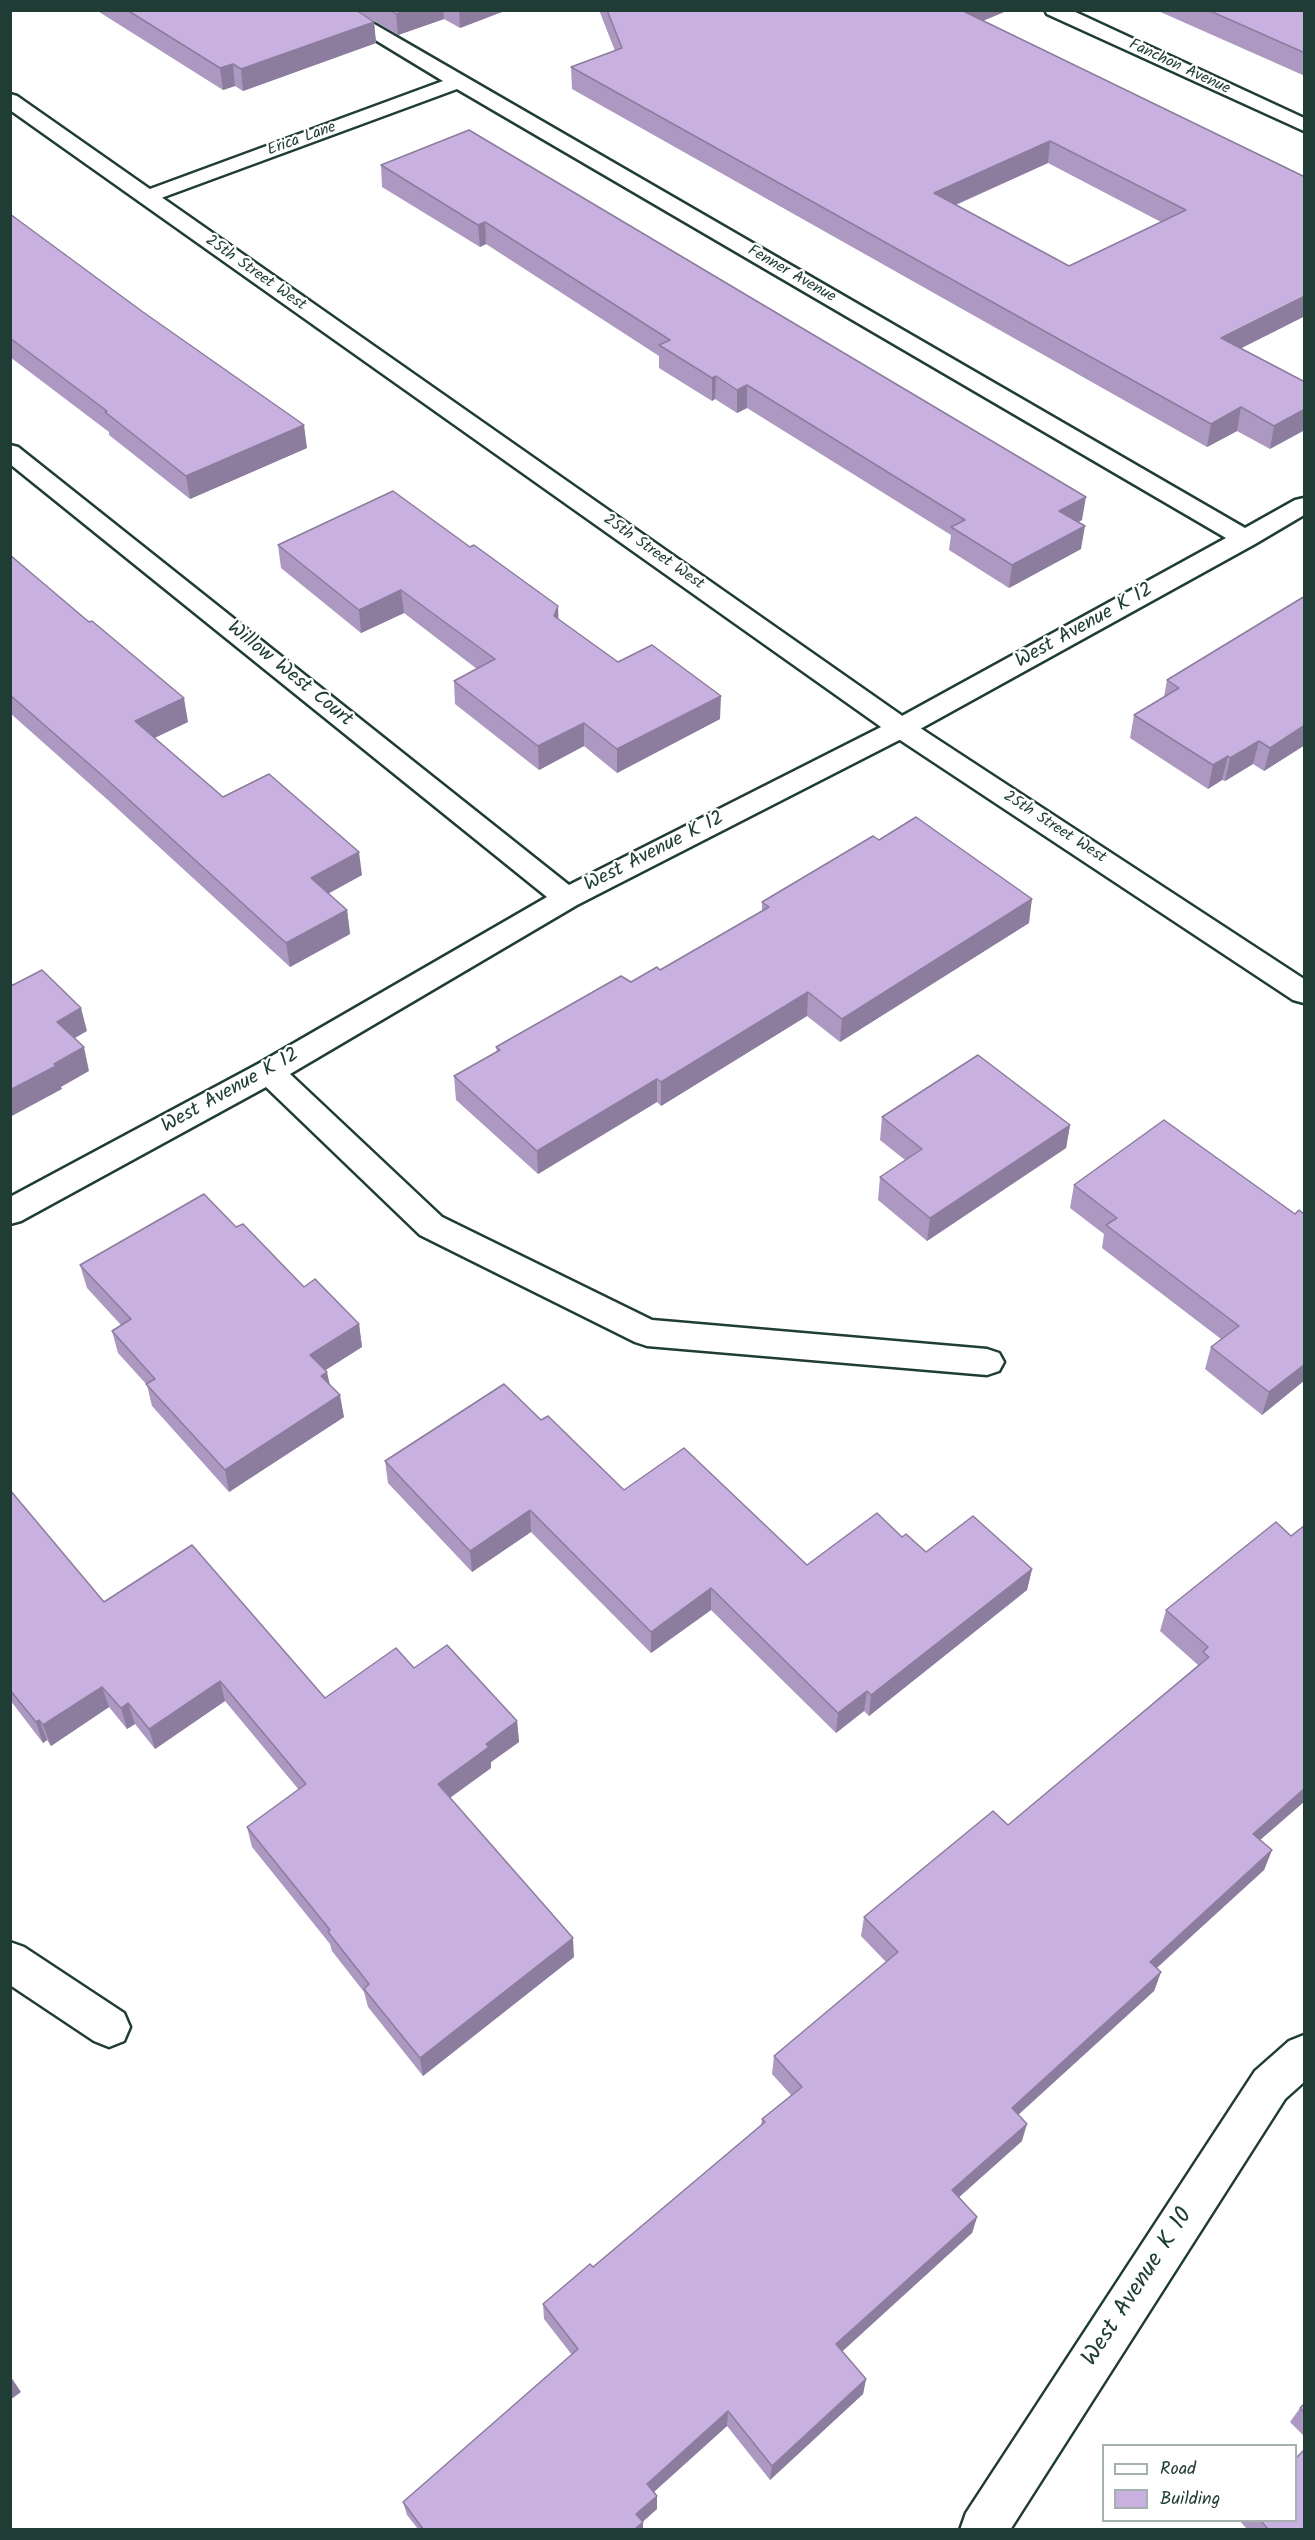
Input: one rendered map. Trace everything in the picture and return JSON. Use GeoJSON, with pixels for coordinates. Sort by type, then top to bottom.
{"type":"FeatureCollection","features":[{"type":"Feature","properties":{"kind":"street","name":"Fenner Avenue"},"geometry":{"type":"LineString","coordinates":[[335,10],[1246,539]]}},
{"type":"Feature","properties":{"kind":"street","name":"Fanchon Avenue"},"geometry":{"type":"LineString","coordinates":[[1054,10],[1305,125]]}},
{"type":"Feature","properties":{"kind":"street","name":"Erica Lane"},"geometry":{"type":"LineString","coordinates":[[146,197],[458,82]]}},
{"type":"Feature","properties":{"kind":"street","name":"25th Street West"},"geometry":{"type":"LineString","coordinates":[[10,100],[901,728],[1305,993]]}},
{"type":"Feature","properties":{"kind":"street","name":"Willow West Court"},"geometry":{"type":"LineString","coordinates":[[10,452],[567,898]]}},
{"type":"Feature","properties":{"kind":"street","name":"West Avenue K 12"},"geometry":{"type":"LineString","coordinates":[[10,1212],[269,1071],[567,898],[901,728],[1305,505]]}},
{"type":"Feature","properties":{"kind":"street"},"geometry":{"type":"LineString","coordinates":[[269,1071],[431,1226],[646,1333],[987,1362]]}},
{"type":"Feature","properties":{"kind":"street"},"geometry":{"type":"LineString","coordinates":[[10,1961],[108,2027]]}},
{"type":"Feature","properties":{"kind":"street","name":"West Avenue K 10"},"geometry":{"type":"LineString","coordinates":[[983,2529],[1270,2085],[1305,2055]]}},
{"type":"Feature","properties":{"kind":"building"},"geometry":{"type":"Polygon","coordinates":[[[127,10],[356,10],[374,22],[241,69],[233,64],[220,68],[127,10]]]}},
{"type":"Feature","properties":{"kind":"building"},"geometry":{"type":"Polygon","coordinates":[[[391,10],[406,10],[396,14],[391,10]]]}},
{"type":"Feature","properties":{"kind":"building"},"geometry":{"type":"Polygon","coordinates":[[[607,10],[961,10],[1305,177],[1305,296],[1221,338],[1305,382],[1305,409],[1274,426],[1241,407],[1211,424],[571,67],[622,48],[607,10]],[[1050,141],[934,193],[1069,266],[1186,210],[1050,141]]]}},
{"type":"Feature","properties":{"kind":"building"},"geometry":{"type":"Polygon","coordinates":[[[1208,10],[1305,10],[1305,53],[1208,10]]]}},
{"type":"Feature","properties":{"kind":"building"},"geometry":{"type":"Polygon","coordinates":[[[469,130],[1086,497],[1059,511],[1085,526],[1012,565],[951,527],[965,520],[747,385],[737,390],[716,376],[712,378],[659,345],[670,340],[485,222],[478,225],[381,165],[469,130]]]}},
{"type":"Feature","properties":{"kind":"building"},"geometry":{"type":"Polygon","coordinates":[[[10,214],[143,312],[304,425],[186,476],[105,412],[107,411],[10,338],[10,214]]]}},
{"type":"Feature","properties":{"kind":"building"},"geometry":{"type":"Polygon","coordinates":[[[393,491],[470,547],[474,545],[558,606],[554,616],[618,662],[652,645],[721,696],[617,749],[584,723],[538,746],[454,681],[495,659],[401,590],[359,610],[278,545],[393,491]]]}},
{"type":"Feature","properties":{"kind":"building"},"geometry":{"type":"Polygon","coordinates":[[[10,555],[184,698],[135,721],[223,797],[269,774],[359,852],[311,878],[347,910],[286,943],[104,777],[10,695],[10,555]]]}},
{"type":"Feature","properties":{"kind":"building"},"geometry":{"type":"Polygon","coordinates":[[[1305,596],[1305,725],[1270,748],[1259,741],[1213,765],[1134,715],[1179,688],[1167,680],[1305,596]]]}},
{"type":"Feature","properties":{"kind":"building"},"geometry":{"type":"Polygon","coordinates":[[[916,817],[1032,899],[842,1019],[808,992],[661,1082],[657,1079],[537,1151],[454,1076],[500,1050],[496,1047],[621,976],[631,982],[657,967],[660,970],[769,907],[762,902],[873,836],[879,840],[916,817]]]}},
{"type":"Feature","properties":{"kind":"building"},"geometry":{"type":"Polygon","coordinates":[[[42,970],[81,1008],[57,1022],[84,1047],[54,1064],[56,1066],[10,1090],[10,983],[13,985],[42,970]]]}},
{"type":"Feature","properties":{"kind":"building"},"geometry":{"type":"Polygon","coordinates":[[[978,1055],[1070,1125],[930,1218],[880,1177],[922,1149],[882,1117],[978,1055]]]}},
{"type":"Feature","properties":{"kind":"building"},"geometry":{"type":"Polygon","coordinates":[[[1164,1120],[1295,1214],[1299,1210],[1305,1215],[1305,1364],[1269,1392],[1211,1347],[1239,1326],[1106,1225],[1117,1218],[1074,1185],[1164,1120]]]}},
{"type":"Feature","properties":{"kind":"building"},"geometry":{"type":"Polygon","coordinates":[[[204,1194],[236,1227],[243,1224],[304,1287],[315,1279],[359,1324],[310,1355],[327,1372],[321,1376],[340,1395],[225,1470],[146,1384],[155,1379],[112,1331],[131,1319],[80,1265],[204,1194]]]}},
{"type":"Feature","properties":{"kind":"building"},"geometry":{"type":"Polygon","coordinates":[[[504,1384],[541,1420],[548,1416],[624,1490],[684,1448],[807,1565],[877,1513],[902,1537],[906,1534],[926,1552],[973,1516],[1032,1569],[871,1695],[867,1691],[838,1713],[711,1588],[651,1632],[530,1510],[470,1551],[385,1461],[504,1384]]]}},
{"type":"Feature","properties":{"kind":"building"},"geometry":{"type":"Polygon","coordinates":[[[10,1490],[104,1602],[192,1545],[325,1698],[396,1648],[414,1668],[447,1645],[517,1721],[486,1744],[489,1747],[438,1784],[573,1938],[420,2058],[364,1989],[369,1984],[328,1932],[330,1930],[247,1827],[306,1784],[220,1681],[149,1729],[128,1703],[121,1708],[102,1687],[43,1725],[39,1720],[36,1722],[10,1690],[10,1490]]]}},
{"type":"Feature","properties":{"kind":"building"},"geometry":{"type":"Polygon","coordinates":[[[1276,1522],[1291,1536],[1305,1525],[1305,1788],[1253,1834],[1272,1850],[1150,1962],[1161,1972],[1012,2108],[1027,2124],[952,2190],[977,2217],[836,2344],[866,2379],[772,2466],[728,2411],[647,2484],[657,2496],[636,2514],[643,2522],[635,2529],[423,2529],[403,2502],[578,2349],[543,2304],[590,2264],[593,2267],[765,2122],[762,2119],[802,2087],[774,2056],[898,1952],[864,1917],[993,1811],[1008,1825],[1209,1657],[1203,1652],[1208,1647],[1166,1610],[1276,1522]]]}},
{"type":"Feature","properties":{"kind":"building"},"geometry":{"type":"Polygon","coordinates":[[[1305,2403],[1305,2413],[1300,2408],[1305,2403]]]}},
{"type":"Feature","properties":{"kind":"building"},"geometry":{"type":"Polygon","coordinates":[[[1305,2449],[1305,2529],[1268,2529],[1262,2522],[1297,2522],[1297,2457],[1305,2449]]]}}]}
